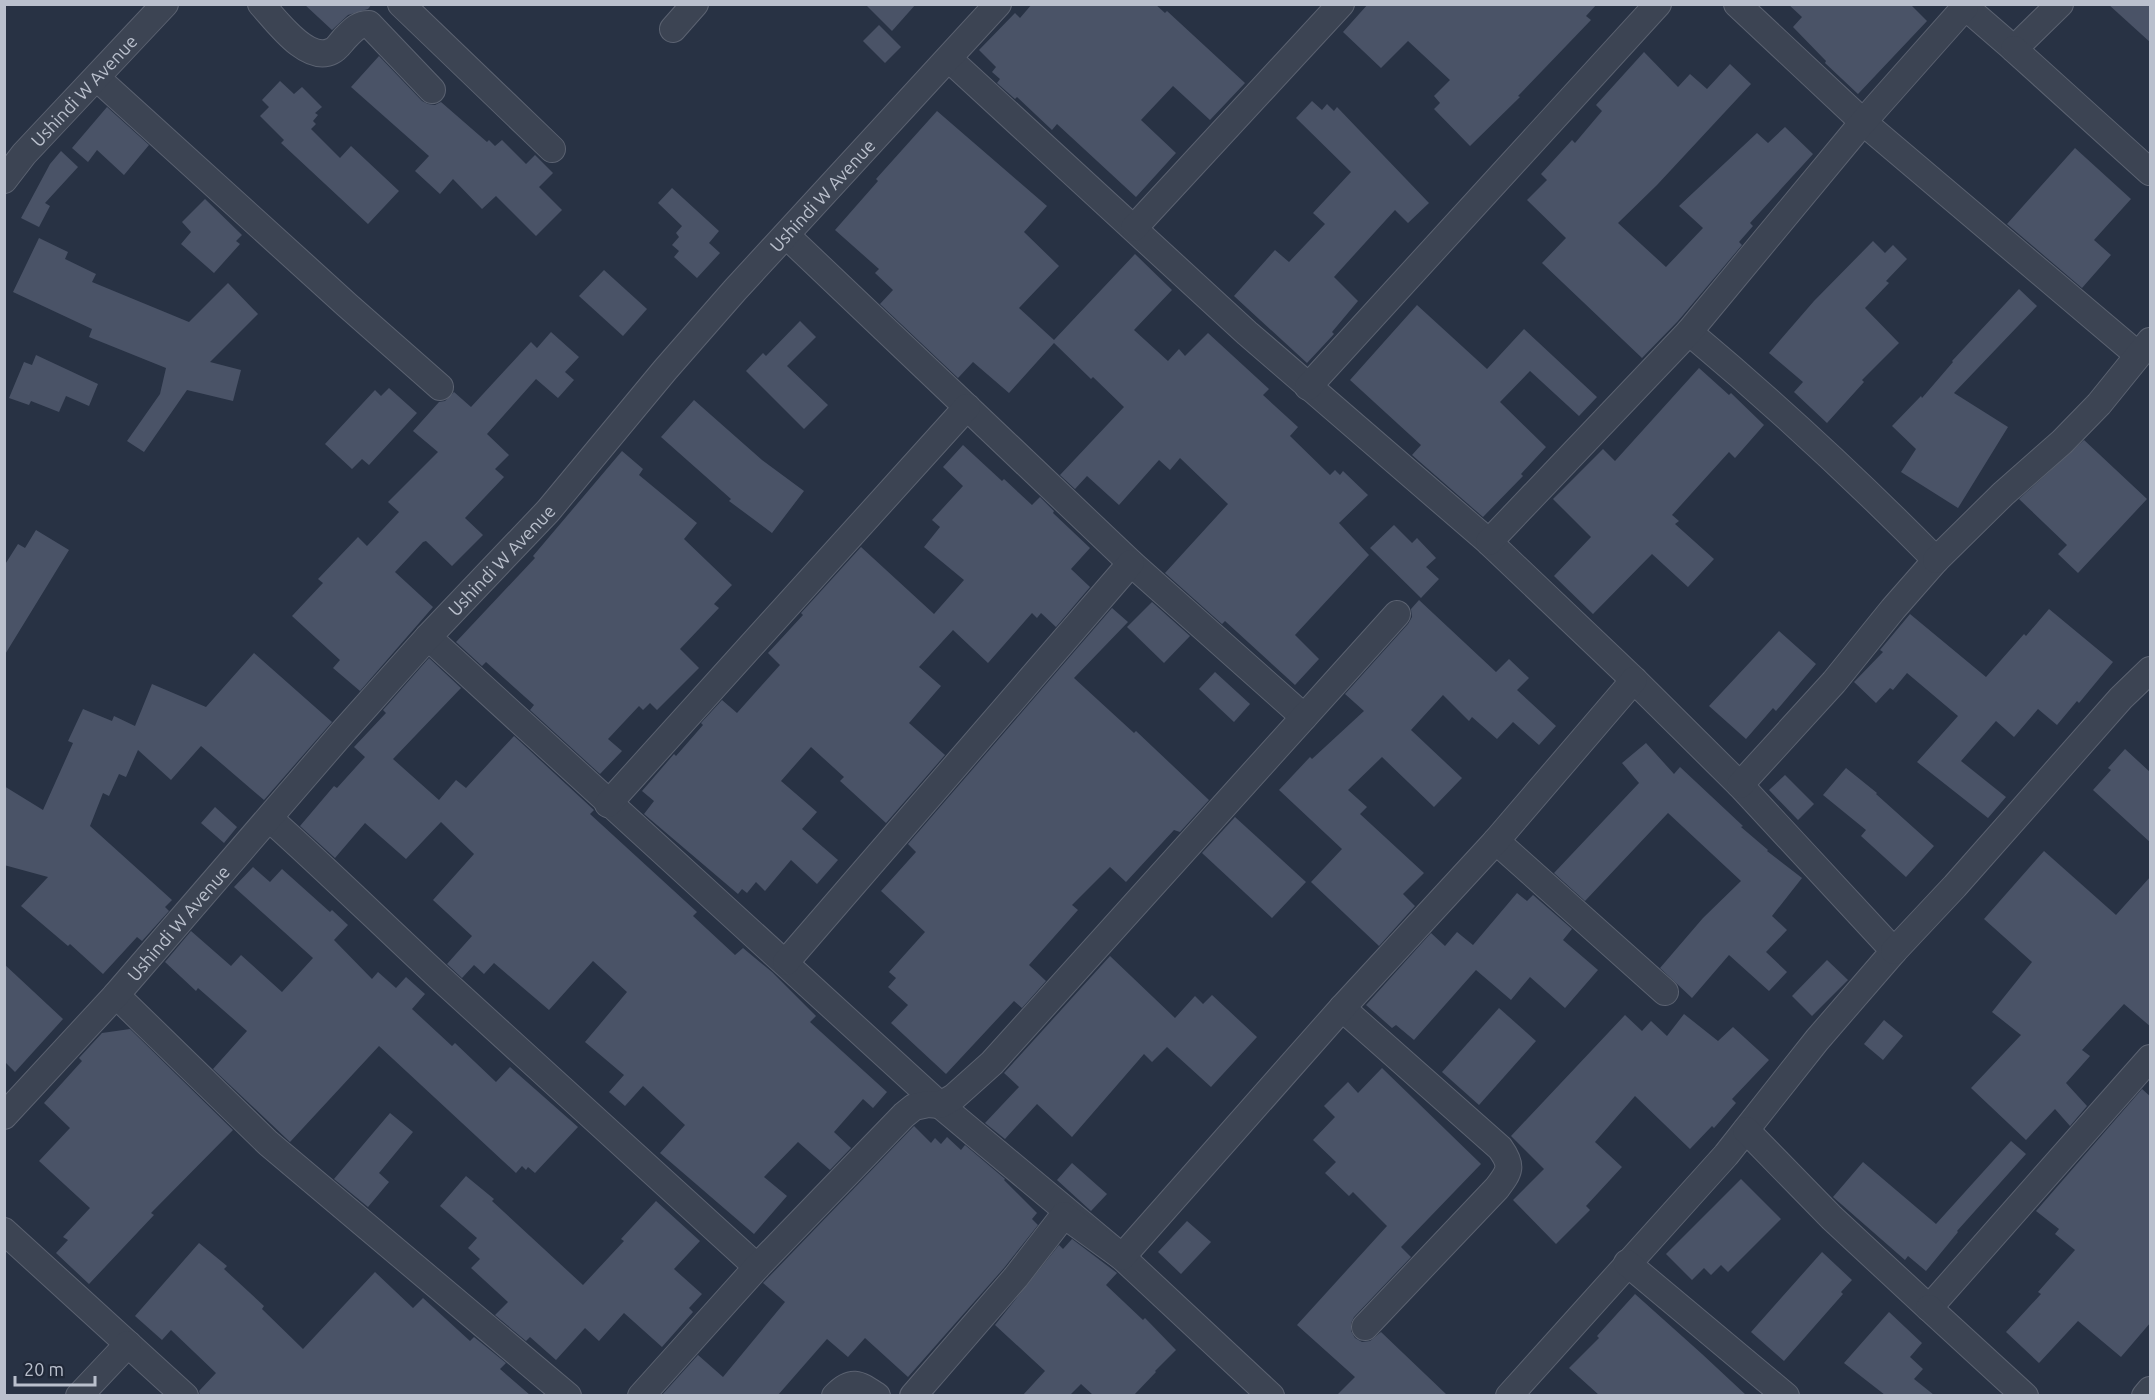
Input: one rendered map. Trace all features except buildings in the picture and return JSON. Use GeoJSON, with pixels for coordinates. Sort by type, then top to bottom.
{"type":"FeatureCollection","features":[{"type":"Feature","properties":{"kind":"street","name":"Ushindi W Avenue"},"geometry":{"type":"LineString","coordinates":[[4,180],[24,154],[165,4]]}},
{"type":"Feature","properties":{"kind":"street"},"geometry":{"type":"LineString","coordinates":[[261,4],[299,44],[315,54],[332,51],[354,28],[361,24],[369,24],[432,90]]}},
{"type":"Feature","properties":{"kind":"street"},"geometry":{"type":"LineString","coordinates":[[401,4],[552,149]]}},
{"type":"Feature","properties":{"kind":"street"},"geometry":{"type":"LineString","coordinates":[[673,29],[695,4]]}},
{"type":"Feature","properties":{"kind":"street","name":"Ushindi W Avenue"},"geometry":{"type":"LineString","coordinates":[[4,1116],[116,995],[343,732],[548,511],[665,370],[998,4]]}},
{"type":"Feature","properties":{"kind":"street"},"geometry":{"type":"LineString","coordinates":[[1134,228],[1341,4]]}},
{"type":"Feature","properties":{"kind":"street"},"geometry":{"type":"LineString","coordinates":[[1308,387],[1658,4]]}},
{"type":"Feature","properties":{"kind":"street"},"geometry":{"type":"LineString","coordinates":[[1737,4],[1863,122],[2144,348],[2099,404],[2062,442],[2003,494],[1936,560],[1834,682],[1740,785]]}},
{"type":"Feature","properties":{"kind":"street"},"geometry":{"type":"LineString","coordinates":[[2014,49],[2060,4]]}},
{"type":"Feature","properties":{"kind":"street"},"geometry":{"type":"LineString","coordinates":[[1489,542],[1689,332],[1863,122],[1963,6],[2151,172]]}},
{"type":"Feature","properties":{"kind":"street"},"geometry":{"type":"LineString","coordinates":[[949,59],[1308,387],[1489,542],[1740,785],[1894,951]]}},
{"type":"Feature","properties":{"kind":"street"},"geometry":{"type":"LineString","coordinates":[[97,78],[440,387]]}},
{"type":"Feature","properties":{"kind":"street"},"geometry":{"type":"LineString","coordinates":[[787,236],[1131,563],[1304,717]]}},
{"type":"Feature","properties":{"kind":"street"},"geometry":{"type":"LineString","coordinates":[[1689,332],[1760,391],[1889,512],[1936,560]]}},
{"type":"Feature","properties":{"kind":"street"},"geometry":{"type":"LineString","coordinates":[[608,804],[967,407]]}},
{"type":"Feature","properties":{"kind":"street"},"geometry":{"type":"LineString","coordinates":[[786,962],[1131,563]]}},
{"type":"Feature","properties":{"kind":"street"},"geometry":{"type":"LineString","coordinates":[[641,1395],[757,1267],[904,1115],[914,1107],[928,1104],[940,1105],[962,1091],[992,1064],[1397,614]]}},
{"type":"Feature","properties":{"kind":"street"},"geometry":{"type":"LineString","coordinates":[[428,638],[608,804],[786,962],[940,1105],[1122,1257],[1271,1395]]}},
{"type":"Feature","properties":{"kind":"street"},"geometry":{"type":"LineString","coordinates":[[1509,1395],[1559,1342],[1746,1130],[1817,1040],[1894,951],[1962,879],[2121,698],[2151,670]]}},
{"type":"Feature","properties":{"kind":"street"},"geometry":{"type":"LineString","coordinates":[[1122,1257],[1342,1008],[1496,841],[1634,680]]}},
{"type":"Feature","properties":{"kind":"street"},"geometry":{"type":"LineString","coordinates":[[270,819],[331,873],[458,995],[757,1267]]}},
{"type":"Feature","properties":{"kind":"street"},"geometry":{"type":"LineString","coordinates":[[1496,841],[1665,992]]}},
{"type":"Feature","properties":{"kind":"street"},"geometry":{"type":"LineString","coordinates":[[116,995],[268,1143],[568,1395]]}},
{"type":"Feature","properties":{"kind":"street"},"geometry":{"type":"LineString","coordinates":[[1342,1008],[1500,1148],[1509,1160],[1508,1171],[1497,1188],[1365,1327]]}},
{"type":"Feature","properties":{"kind":"street"},"geometry":{"type":"LineString","coordinates":[[1929,1308],[2151,1058]]}},
{"type":"Feature","properties":{"kind":"street"},"geometry":{"type":"LineString","coordinates":[[1746,1130],[1832,1218],[2025,1395]]}},
{"type":"Feature","properties":{"kind":"street"},"geometry":{"type":"LineString","coordinates":[[914,1395],[1010,1284],[1064,1215],[1122,1257]]}},
{"type":"Feature","properties":{"kind":"street"},"geometry":{"type":"LineString","coordinates":[[4,1231],[185,1395]]}},
{"type":"Feature","properties":{"kind":"street"},"geometry":{"type":"LineString","coordinates":[[1627,1263],[1786,1395]]}},
{"type":"Feature","properties":{"kind":"street"},"geometry":{"type":"LineString","coordinates":[[79,1395],[128,1344]]}},
{"type":"Feature","properties":{"kind":"street"},"geometry":{"type":"LineString","coordinates":[[835,1395],[851,1384],[863,1387],[877,1395]]}},
{"type":"Feature","properties":{"kind":"street"},"geometry":{"type":"LineString","coordinates":[[2145,1395],[2151,1390]]}}]}
